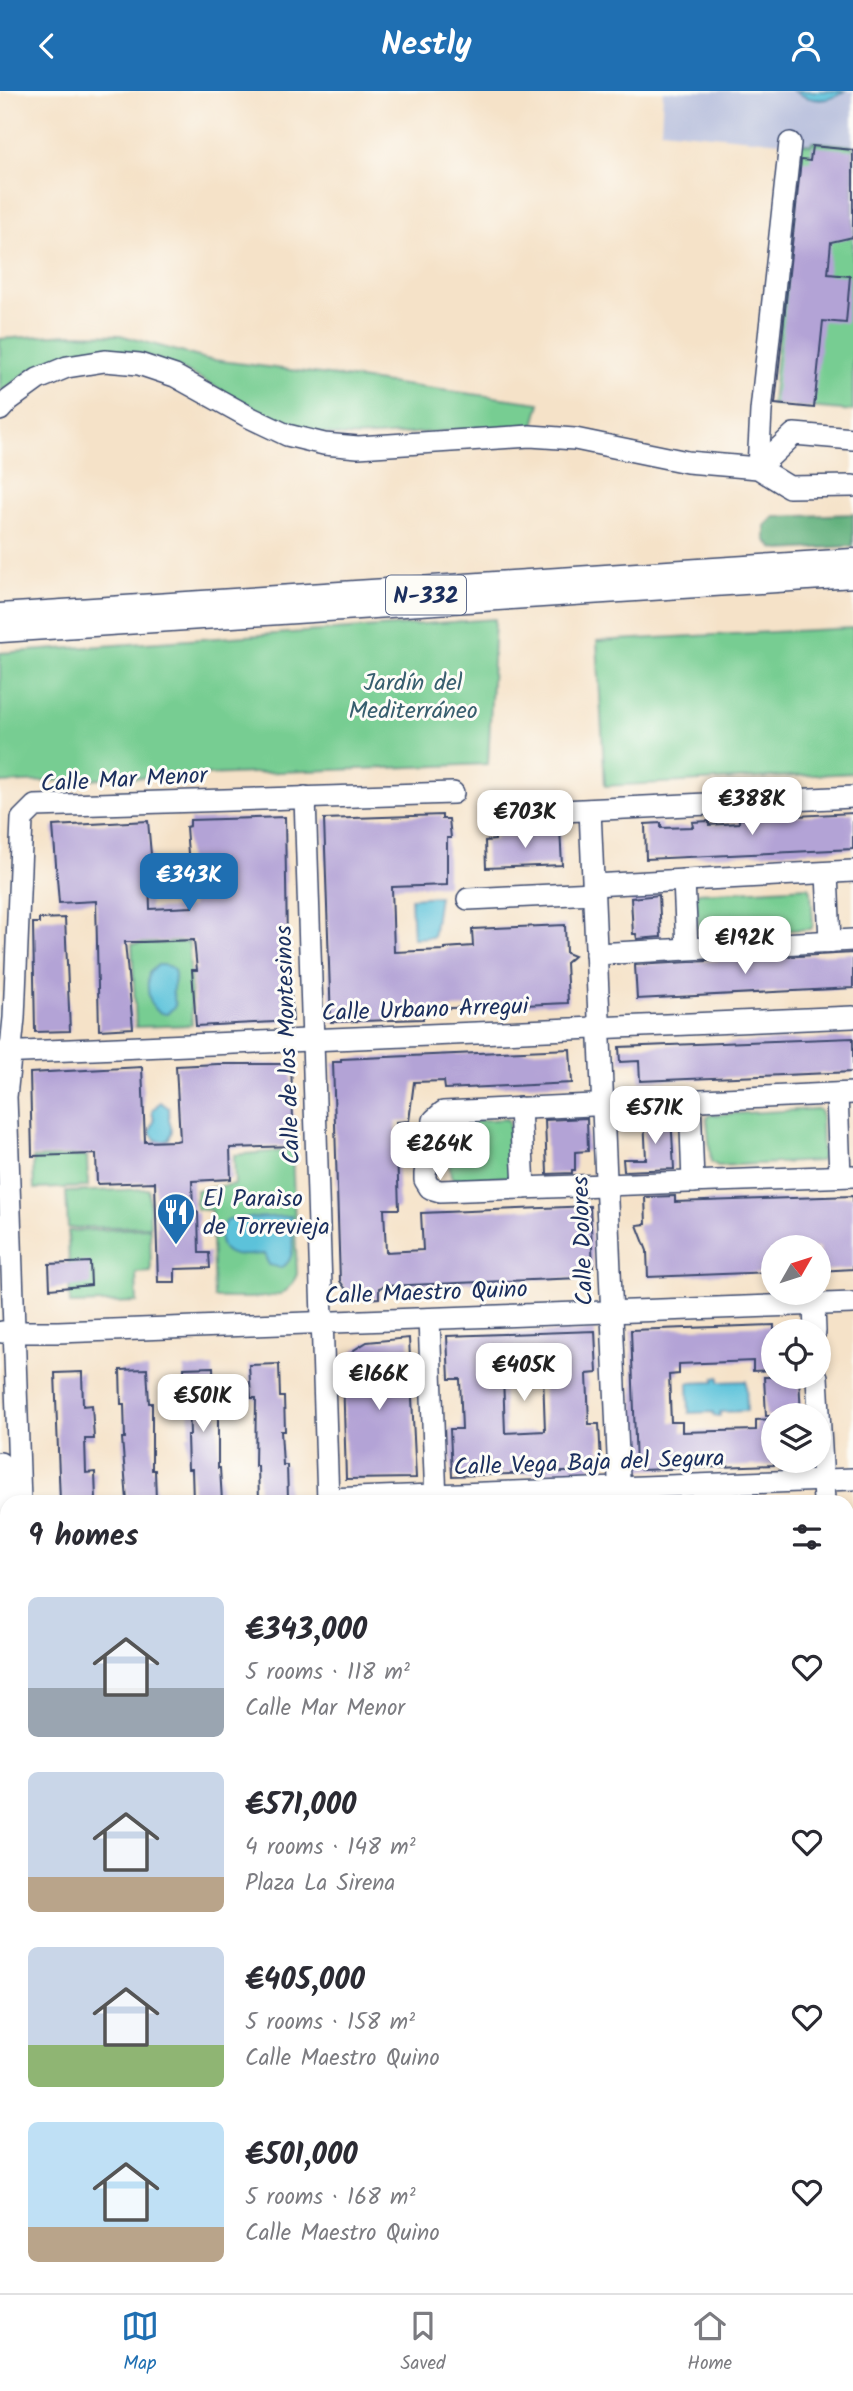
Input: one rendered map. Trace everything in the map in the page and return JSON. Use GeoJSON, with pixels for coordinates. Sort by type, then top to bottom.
{"type":"FeatureCollection","features":[{"type":"Feature","properties":{"kind":"highway","name":"N-332"},"geometry":{"type":"LineString","coordinates":[[0,623],[853,568]]}},
{"type":"Feature","properties":{"kind":"street"},"geometry":{"type":"LineString","coordinates":[[758,468],[761,411],[790,143]]}},
{"type":"Feature","properties":{"kind":"street"},"geometry":{"type":"LineString","coordinates":[[0,410],[37,379],[66,367],[105,361],[139,364],[175,376],[286,435],[324,444],[358,447],[530,436],[554,437],[687,462],[758,468],[789,487],[853,486]]}},
{"type":"Feature","properties":{"kind":"street"},"geometry":{"type":"LineString","coordinates":[[758,468],[793,434],[853,439]]}},
{"type":"Feature","properties":{"kind":"street","name":"Calle Mar Menor"},"geometry":{"type":"LineString","coordinates":[[20,1495],[7,1332],[5,1052],[14,1018],[22,819],[35,806],[453,793]]}},
{"type":"Feature","properties":{"kind":"street","name":"Calle de los Montesinos"},"geometry":{"type":"LineString","coordinates":[[305,797],[328,1495]]}},
{"type":"Feature","properties":{"kind":"street"},"geometry":{"type":"LineString","coordinates":[[498,814],[853,797]]}},
{"type":"Feature","properties":{"kind":"street","name":"Calle Dolores"},"geometry":{"type":"LineString","coordinates":[[590,810],[620,1495]]}},
{"type":"Feature","properties":{"kind":"street"},"geometry":{"type":"LineString","coordinates":[[468,899],[684,880],[853,871]]}},
{"type":"Feature","properties":{"kind":"street"},"geometry":{"type":"LineString","coordinates":[[827,873],[830,942]]}},
{"type":"Feature","properties":{"kind":"street"},"geometry":{"type":"LineString","coordinates":[[684,880],[687,948]]}},
{"type":"Feature","properties":{"kind":"street"},"geometry":{"type":"LineString","coordinates":[[596,954],[853,940]]}},
{"type":"Feature","properties":{"kind":"street","name":"Calle Urbano Arregui"},"geometry":{"type":"LineString","coordinates":[[5,1052],[853,1017]]}},
{"type":"Feature","properties":{"kind":"street"},"geometry":{"type":"LineString","coordinates":[[845,1094],[847,1176],[440,1191],[429,1186],[425,1174],[433,1124],[439,1114],[690,1101],[845,1094]]}},
{"type":"Feature","properties":{"kind":"street"},"geometry":{"type":"LineString","coordinates":[[690,1101],[692,1182]]}},
{"type":"Feature","properties":{"kind":"street"},"geometry":{"type":"LineString","coordinates":[[520,1108],[524,1188]]}},
{"type":"Feature","properties":{"kind":"street","name":"Calle Maestro Quino"},"geometry":{"type":"LineString","coordinates":[[831,1304],[853,1303]]}},
{"type":"Feature","properties":{"kind":"street"},"geometry":{"type":"LineString","coordinates":[[814,1305],[815,1319]]}},
{"type":"Feature","properties":{"kind":"street","name":"Calle Maestro Quino"},"geometry":{"type":"LineString","coordinates":[[7,1332],[814,1305]]}},
{"type":"Feature","properties":{"kind":"street"},"geometry":{"type":"LineString","coordinates":[[429,1318],[436,1495]]}},
{"type":"Feature","properties":{"kind":"street"},"geometry":{"type":"LineString","coordinates":[[818,1389],[823,1495]]}},
{"type":"Feature","properties":{"kind":"street"},"geometry":{"type":"LineString","coordinates":[[0,1463],[1,1495]]}},
{"type":"Feature","properties":{"kind":"street","name":"Calle Vega Baja del Segura"},"geometry":{"type":"LineString","coordinates":[[620,1495],[720,1493],[822,1480],[853,1479]]}},
{"type":"Feature","properties":{"kind":"shaded area"},"geometry":{"type":"Polygon","coordinates":[[[663,91],[794,91],[836,97],[845,91],[853,91],[853,146],[813,142],[812,145],[661,130],[663,91]]]}},
{"type":"Feature","properties":{"kind":"green space"},"geometry":{"type":"Polygon","coordinates":[[[812,142],[853,146],[853,411],[772,404],[798,143],[811,145],[812,142]]]}},
{"type":"Feature","properties":{"kind":"green space"},"geometry":{"type":"Polygon","coordinates":[[[69,334],[120,335],[206,359],[540,403],[534,425],[372,436],[327,434],[262,412],[170,364],[138,354],[105,349],[69,354],[52,360],[0,391],[0,339],[69,334]]]}},
{"type":"Feature","properties":{"kind":"green space"},"geometry":{"type":"Polygon","coordinates":[[[853,514],[853,546],[780,550],[773,548],[765,539],[765,526],[774,517],[853,514]]]}},
{"type":"Feature","properties":{"kind":"green space","name":"Jardín del Mediterráneo"},"geometry":{"type":"Polygon","coordinates":[[[495,619],[488,764],[0,783],[0,653],[495,619]]]}},
{"type":"Feature","properties":{"kind":"green space"},"geometry":{"type":"Polygon","coordinates":[[[853,628],[853,773],[605,786],[597,641],[853,628]]]}},
{"type":"Feature","properties":{"kind":"green space"},"geometry":{"type":"Polygon","coordinates":[[[809,887],[813,925],[811,929],[703,935],[699,933],[698,893],[809,887]]]}},
{"type":"Feature","properties":{"kind":"green space"},"geometry":{"type":"Polygon","coordinates":[[[189,942],[192,1025],[136,1027],[132,944],[189,942]]]}},
{"type":"Feature","properties":{"kind":"green space"},"geometry":{"type":"Polygon","coordinates":[[[818,1109],[821,1113],[820,1161],[718,1166],[711,1162],[707,1119],[709,1115],[818,1109]]]}},
{"type":"Feature","properties":{"kind":"green space"},"geometry":{"type":"Polygon","coordinates":[[[507,1119],[511,1174],[508,1177],[451,1177],[444,1126],[446,1122],[507,1119]]]}},
{"type":"Feature","properties":{"kind":"green space"},"geometry":{"type":"Polygon","coordinates":[[[292,1150],[297,1274],[293,1282],[284,1292],[269,1297],[214,1298],[211,1210],[196,1209],[196,1190],[235,1184],[234,1155],[292,1150]]]}},
{"type":"Feature","properties":{"kind":"green space"},"geometry":{"type":"Polygon","coordinates":[[[87,1156],[88,1187],[34,1189],[33,1158],[87,1156]]]}},
{"type":"Feature","properties":{"kind":"green space"},"geometry":{"type":"Polygon","coordinates":[[[149,1189],[150,1226],[68,1228],[66,1192],[149,1189]]]}},
{"type":"Feature","properties":{"kind":"green space"},"geometry":{"type":"Polygon","coordinates":[[[150,1228],[151,1272],[136,1273],[137,1302],[70,1304],[68,1231],[150,1228]]]}},
{"type":"Feature","properties":{"kind":"water"},"geometry":{"type":"Polygon","coordinates":[[[794,91],[845,91],[832,98],[820,100],[794,91]]]}},
{"type":"Feature","properties":{"kind":"water"},"geometry":{"type":"Polygon","coordinates":[[[439,896],[433,937],[413,938],[411,898],[439,896]]]}},
{"type":"Feature","properties":{"kind":"water"},"geometry":{"type":"Polygon","coordinates":[[[158,965],[169,966],[175,974],[175,1006],[167,1014],[161,1013],[152,1005],[148,992],[149,973],[158,965]]]}},
{"type":"Feature","properties":{"kind":"water"},"geometry":{"type":"Polygon","coordinates":[[[160,1102],[169,1108],[172,1131],[169,1139],[163,1141],[156,1139],[150,1132],[154,1121],[152,1111],[160,1102]]]}},
{"type":"Feature","properties":{"kind":"water"},"geometry":{"type":"Polygon","coordinates":[[[291,1216],[292,1252],[287,1264],[281,1268],[269,1265],[264,1254],[235,1255],[229,1253],[221,1244],[220,1234],[229,1219],[291,1216]]]}},
{"type":"Feature","properties":{"kind":"water"},"geometry":{"type":"Polygon","coordinates":[[[719,1377],[719,1382],[746,1381],[747,1411],[720,1412],[720,1416],[714,1416],[713,1412],[689,1413],[688,1383],[714,1382],[714,1378],[719,1377]]]}},
{"type":"Feature","properties":{"kind":"building"},"geometry":{"type":"Polygon","coordinates":[[[812,146],[853,150],[853,237],[831,242],[828,274],[850,276],[846,323],[823,321],[814,408],[775,404],[801,160],[810,161],[812,146]]]}},
{"type":"Feature","properties":{"kind":"building"},"geometry":{"type":"Polygon","coordinates":[[[853,813],[853,849],[646,859],[645,824],[661,823],[661,828],[693,827],[692,822],[709,821],[709,825],[739,823],[739,819],[853,813]]]}},
{"type":"Feature","properties":{"kind":"building"},"geometry":{"type":"Polygon","coordinates":[[[442,815],[442,819],[449,819],[451,838],[447,838],[447,885],[392,887],[394,952],[473,946],[472,929],[565,925],[566,953],[574,956],[566,963],[568,1003],[428,1009],[423,1019],[331,1022],[324,819],[442,815]]]}},
{"type":"Feature","properties":{"kind":"building"},"geometry":{"type":"Polygon","coordinates":[[[285,817],[287,942],[293,1021],[196,1026],[192,970],[197,970],[194,940],[125,942],[133,1028],[99,1030],[96,901],[59,903],[53,826],[148,821],[153,877],[149,878],[150,909],[192,907],[186,827],[190,826],[190,820],[285,817]]]}},
{"type":"Feature","properties":{"kind":"building"},"geometry":{"type":"Polygon","coordinates":[[[560,829],[562,865],[486,868],[485,841],[495,840],[495,837],[517,836],[516,830],[560,829]]]}},
{"type":"Feature","properties":{"kind":"building"},"geometry":{"type":"Polygon","coordinates":[[[659,895],[661,937],[637,939],[636,934],[633,934],[631,898],[659,895]]]}},
{"type":"Feature","properties":{"kind":"building"},"geometry":{"type":"Polygon","coordinates":[[[65,918],[70,1031],[35,1032],[33,923],[39,923],[39,919],[65,918]]]}},
{"type":"Feature","properties":{"kind":"building"},"geometry":{"type":"Polygon","coordinates":[[[853,953],[853,988],[637,999],[635,965],[853,953]]]}},
{"type":"Feature","properties":{"kind":"building"},"geometry":{"type":"Polygon","coordinates":[[[853,1038],[853,1072],[640,1081],[639,1061],[620,1062],[619,1047],[853,1038]]]}},
{"type":"Feature","properties":{"kind":"building"},"geometry":{"type":"Polygon","coordinates":[[[570,1049],[572,1083],[445,1089],[444,1081],[414,1082],[409,1121],[396,1122],[399,1209],[384,1209],[386,1252],[423,1250],[421,1213],[590,1206],[593,1269],[579,1269],[580,1278],[385,1286],[379,1288],[379,1298],[366,1299],[347,1291],[340,1281],[333,1062],[341,1062],[341,1059],[570,1049]]]}},
{"type":"Feature","properties":{"kind":"building"},"geometry":{"type":"Polygon","coordinates":[[[291,1064],[294,1146],[230,1148],[231,1179],[192,1181],[193,1212],[198,1212],[199,1253],[209,1253],[210,1268],[175,1269],[175,1282],[158,1282],[155,1182],[97,1184],[96,1154],[32,1156],[30,1073],[142,1067],[145,1142],[176,1141],[180,1140],[176,1066],[291,1064]]]}},
{"type":"Feature","properties":{"kind":"building"},"geometry":{"type":"Polygon","coordinates":[[[671,1115],[674,1169],[624,1171],[623,1159],[646,1159],[644,1116],[671,1115]]]}},
{"type":"Feature","properties":{"kind":"building"},"geometry":{"type":"Polygon","coordinates":[[[587,1118],[588,1151],[575,1152],[575,1170],[572,1170],[572,1173],[547,1174],[545,1120],[587,1118]]]}},
{"type":"Feature","properties":{"kind":"building"},"geometry":{"type":"Polygon","coordinates":[[[675,1196],[675,1202],[853,1196],[853,1269],[831,1270],[831,1235],[761,1235],[761,1273],[648,1277],[647,1251],[637,1225],[646,1224],[645,1197],[675,1196]]]}},
{"type":"Feature","properties":{"kind":"building"},"geometry":{"type":"Polygon","coordinates":[[[90,1262],[91,1285],[50,1289],[49,1264],[90,1262]]]}},
{"type":"Feature","properties":{"kind":"building"},"geometry":{"type":"Polygon","coordinates":[[[761,1325],[761,1371],[753,1371],[753,1361],[679,1364],[679,1374],[669,1375],[671,1422],[682,1422],[682,1432],[756,1430],[756,1420],[761,1420],[761,1465],[641,1470],[636,1465],[631,1330],[761,1325]]]}},
{"type":"Feature","properties":{"kind":"building"},"geometry":{"type":"Polygon","coordinates":[[[595,1331],[597,1373],[587,1374],[589,1424],[599,1424],[601,1463],[591,1464],[591,1471],[452,1476],[450,1429],[462,1429],[460,1379],[449,1379],[447,1336],[595,1331]],[[543,1374],[503,1375],[505,1433],[545,1431],[543,1374]]]}},
{"type":"Feature","properties":{"kind":"building"},"geometry":{"type":"Polygon","coordinates":[[[409,1338],[416,1478],[346,1479],[343,1374],[346,1363],[354,1350],[367,1342],[409,1338]]]}},
{"type":"Feature","properties":{"kind":"building"},"geometry":{"type":"Polygon","coordinates":[[[279,1364],[280,1397],[284,1397],[285,1431],[281,1431],[283,1465],[287,1465],[288,1495],[259,1495],[258,1466],[255,1466],[256,1398],[251,1398],[249,1365],[279,1364]]]}},
{"type":"Feature","properties":{"kind":"building"},"geometry":{"type":"Polygon","coordinates":[[[213,1367],[214,1400],[218,1400],[218,1468],[222,1495],[193,1495],[192,1469],[188,1469],[189,1401],[185,1401],[184,1368],[213,1367]]]}},
{"type":"Feature","properties":{"kind":"building"},"geometry":{"type":"Polygon","coordinates":[[[147,1369],[149,1403],[152,1403],[152,1470],[155,1470],[156,1495],[127,1495],[122,1438],[125,1438],[124,1404],[121,1404],[120,1370],[147,1369]]]}},
{"type":"Feature","properties":{"kind":"building"},"geometry":{"type":"Polygon","coordinates":[[[82,1372],[83,1406],[92,1405],[94,1439],[85,1439],[86,1473],[95,1472],[96,1495],[60,1495],[55,1373],[82,1372]]]}},
{"type":"Feature","properties":{"kind":"building"},"geometry":{"type":"Polygon","coordinates":[[[765,1389],[800,1389],[800,1403],[765,1403],[765,1389]]]}},
{"type":"Feature","properties":{"kind":"place","name":"El Paraìso de Torrevieja"},"geometry":{"type":"Point","coordinates":[176,1246]}}]}
